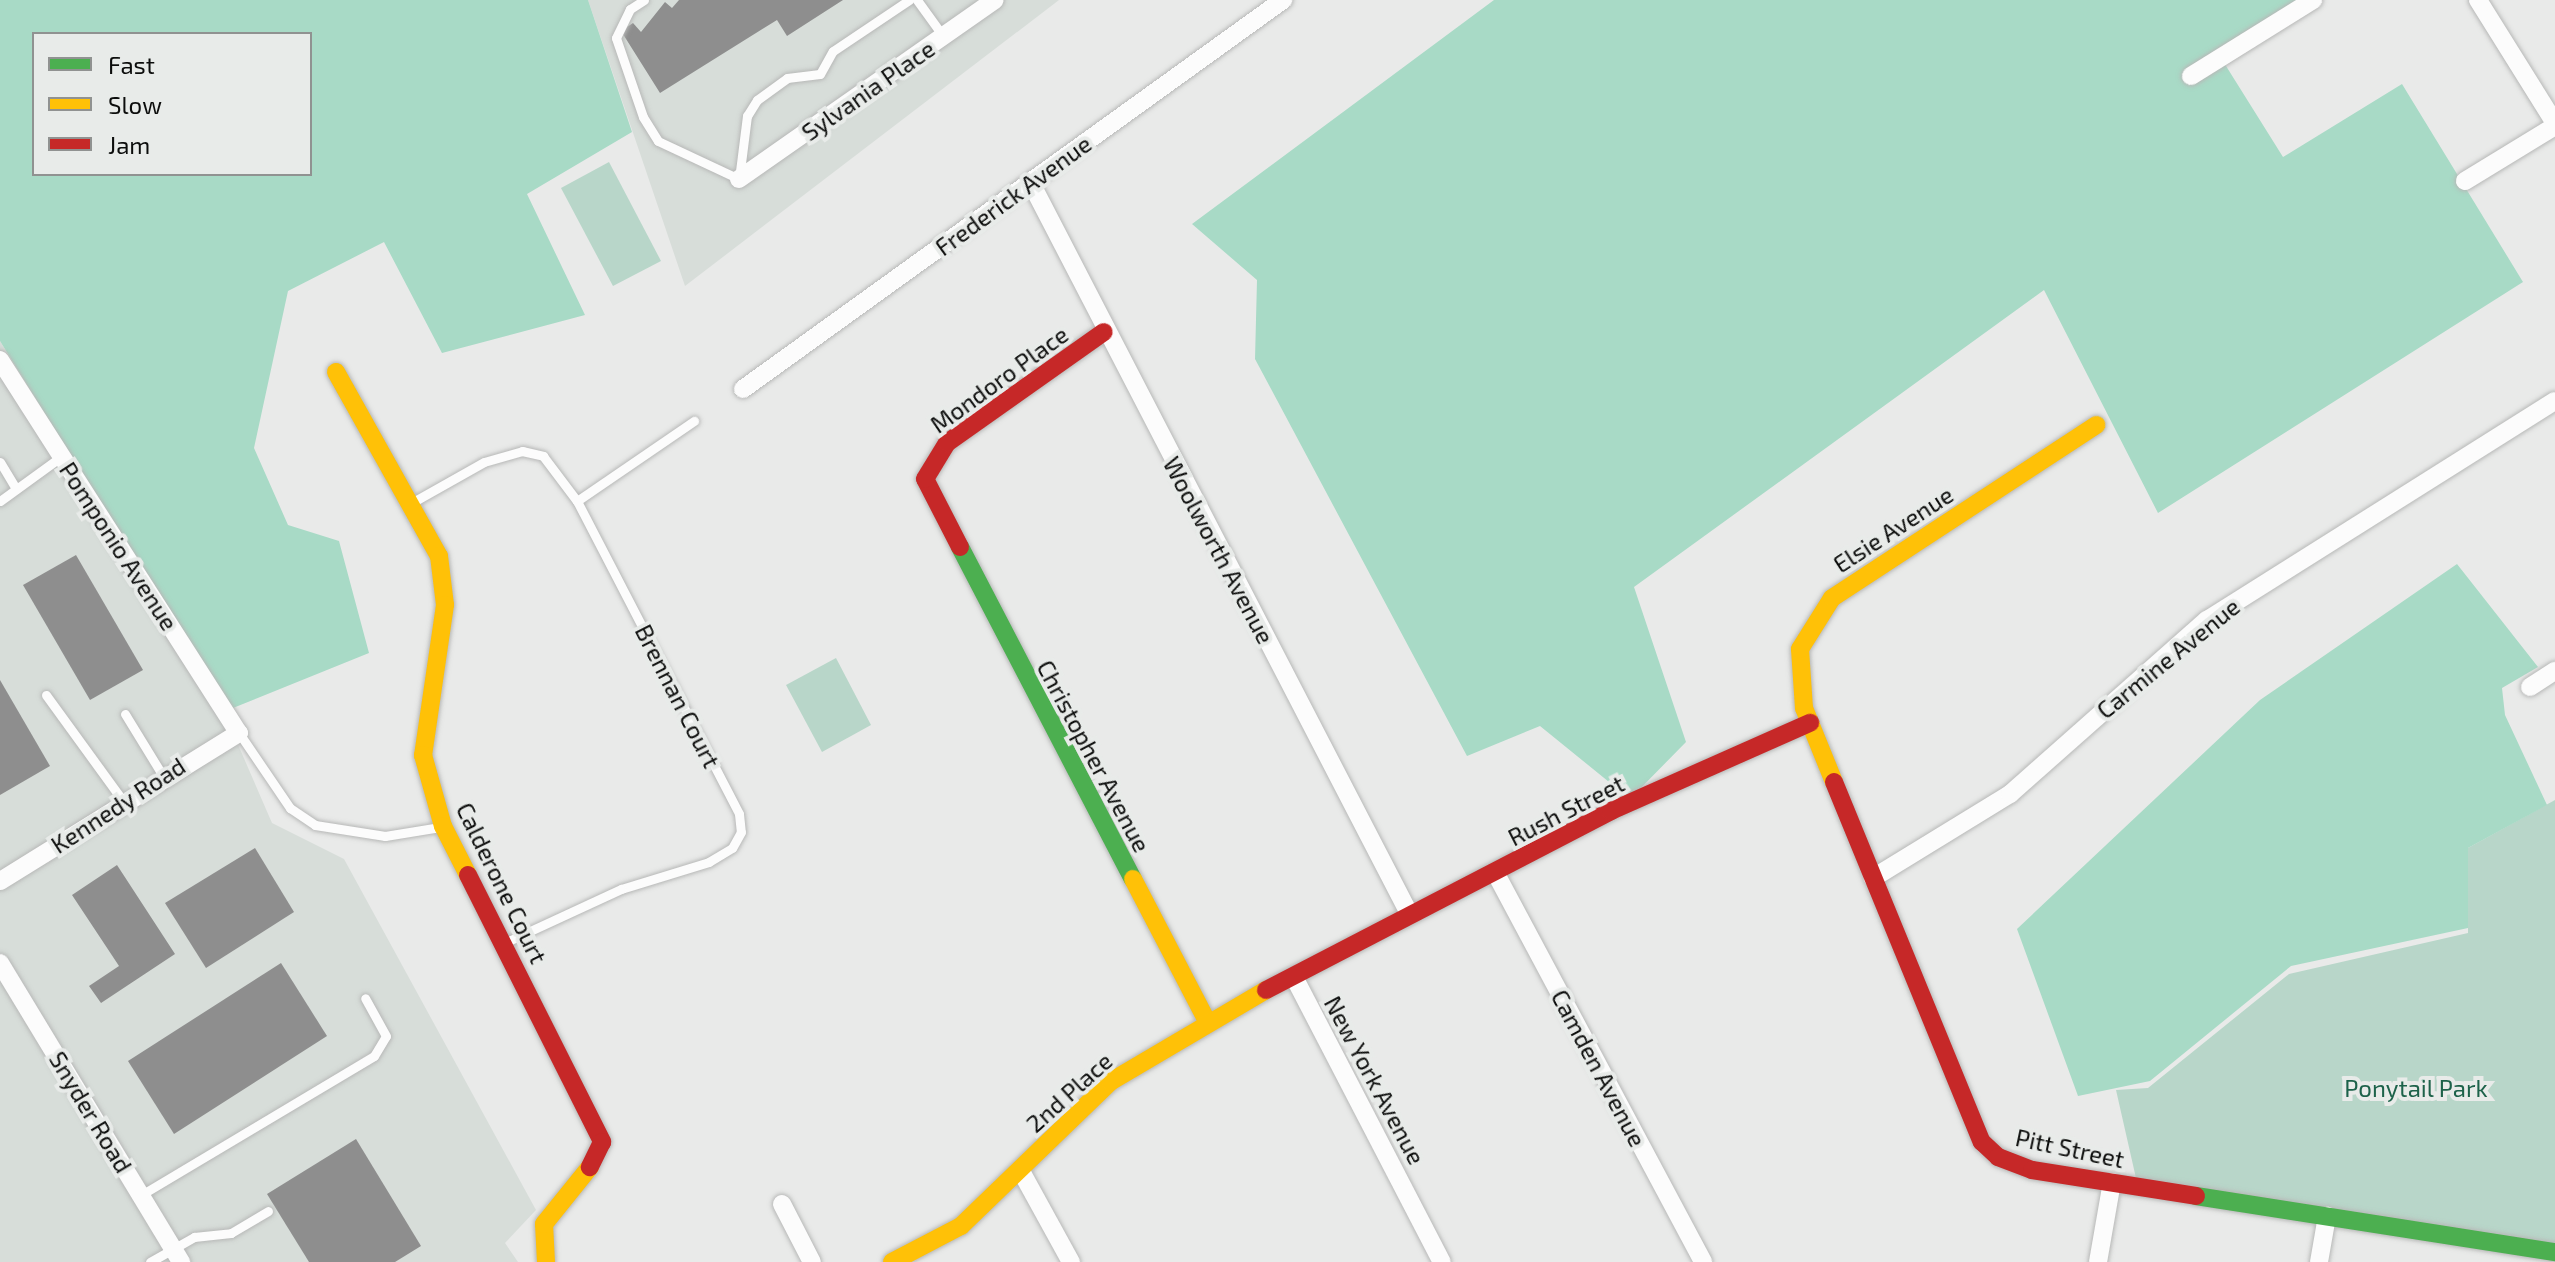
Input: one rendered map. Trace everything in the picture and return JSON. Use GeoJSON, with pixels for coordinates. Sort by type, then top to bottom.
{"type":"FeatureCollection","features":[{"type":"Feature","properties":{"kind":"street","name":"Sylvania Place"},"geometry":{"type":"LineString","coordinates":[[739,179],[995,0]]}},
{"type":"Feature","properties":{"kind":"street","name":"Frederick Avenue"},"geometry":{"type":"LineString","coordinates":[[743,389],[1283,0]]}},
{"type":"Feature","properties":{"kind":"street"},"geometry":{"type":"LineString","coordinates":[[2191,76],[2313,0]]}},
{"type":"Feature","properties":{"kind":"street"},"geometry":{"type":"LineString","coordinates":[[2465,181],[2555,125],[2478,0]]}},
{"type":"Feature","properties":{"kind":"street","name":"Woolworth Avenue"},"geometry":{"type":"LineString","coordinates":[[1031,183],[1104,332],[1410,915]]}},
{"type":"Feature","properties":{"kind":"street","name":"Mondoro Place"},"geometry":{"type":"LineString","coordinates":[[938,514],[925,479],[947,443],[1104,332]]}},
{"type":"Feature","properties":{"kind":"street","name":"Pomponio Avenue"},"geometry":{"type":"LineString","coordinates":[[0,360],[239,733]]}},
{"type":"Feature","properties":{"kind":"street","name":"Calderone Court"},"geometry":{"type":"LineString","coordinates":[[336,372],[413,502],[439,556],[444,586],[423,755],[443,826],[602,1142],[597,1158],[544,1224],[546,1262]]}},
{"type":"Feature","properties":{"kind":"street","name":"Carmine Avenue"},"geometry":{"type":"LineString","coordinates":[[1873,878],[2010,794],[2207,620],[2555,401]]}},
{"type":"Feature","properties":{"kind":"street","name":"Elsie Avenue"},"geometry":{"type":"LineString","coordinates":[[1810,723],[1797,669],[1818,613],[2096,425]]}},
{"type":"Feature","properties":{"kind":"street","name":"Christopher Avenue"},"geometry":{"type":"LineString","coordinates":[[938,514],[1207,1021]]}},
{"type":"Feature","properties":{"kind":"street"},"geometry":{"type":"LineString","coordinates":[[2530,687],[2555,671]]}},
{"type":"Feature","properties":{"kind":"street","name":"Rush Street"},"geometry":{"type":"LineString","coordinates":[[1349,946],[1496,874],[1611,811],[1810,723]]}},
{"type":"Feature","properties":{"kind":"street","name":"Pitt Street"},"geometry":{"type":"LineString","coordinates":[[1810,723],[1982,1142],[2011,1164],[2555,1252]]}},
{"type":"Feature","properties":{"kind":"street","name":"Kennedy Road"},"geometry":{"type":"LineString","coordinates":[[0,881],[163,776],[239,733]]}},
{"type":"Feature","properties":{"kind":"street","name":"Camden Avenue"},"geometry":{"type":"LineString","coordinates":[[1496,874],[1703,1262]]}},
{"type":"Feature","properties":{"kind":"street","name":"New York Avenue"},"geometry":{"type":"LineString","coordinates":[[1349,946],[1294,977],[1442,1262]]}},
{"type":"Feature","properties":{"kind":"street","name":"Snyder Road"},"geometry":{"type":"LineString","coordinates":[[0,963],[177,1255]]}},
{"type":"Feature","properties":{"kind":"street","name":"2nd Place"},"geometry":{"type":"LineString","coordinates":[[892,1262],[961,1226],[1022,1173],[1110,1082],[1207,1021],[1294,977]]}},
{"type":"Feature","properties":{"kind":"street"},"geometry":{"type":"LineString","coordinates":[[1022,1173],[1071,1262]]}},
{"type":"Feature","properties":{"kind":"street"},"geometry":{"type":"LineString","coordinates":[[2098,1262],[2112,1182]]}},
{"type":"Feature","properties":{"kind":"street"},"geometry":{"type":"LineString","coordinates":[[782,1204],[812,1262]]}},
{"type":"Feature","properties":{"kind":"street"},"geometry":{"type":"LineString","coordinates":[[2319,1262],[2327,1216]]}},
{"type":"Feature","properties":{"kind":"lane"},"geometry":{"type":"LineString","coordinates":[[644,0],[624,16],[616,38],[643,117],[658,141],[739,179],[747,116],[757,100],[787,78],[820,74],[833,51],[909,0]]}},
{"type":"Feature","properties":{"kind":"lane"},"geometry":{"type":"LineString","coordinates":[[917,0],[943,37]]}},
{"type":"Feature","properties":{"kind":"lane"},"geometry":{"type":"LineString","coordinates":[[577,501],[694,421]]}},
{"type":"Feature","properties":{"kind":"lane","name":"Brennan Court"},"geometry":{"type":"LineString","coordinates":[[413,502],[484,462],[522,451],[543,456],[577,501],[739,814],[741,832],[732,848],[709,862],[621,889],[504,944]]}},
{"type":"Feature","properties":{"kind":"lane"},"geometry":{"type":"LineString","coordinates":[[0,501],[62,456]]}},
{"type":"Feature","properties":{"kind":"lane"},"geometry":{"type":"LineString","coordinates":[[0,462],[16,489]]}},
{"type":"Feature","properties":{"kind":"lane"},"geometry":{"type":"LineString","coordinates":[[46,695],[123,801]]}},
{"type":"Feature","properties":{"kind":"lane"},"geometry":{"type":"LineString","coordinates":[[125,714],[163,776]]}},
{"type":"Feature","properties":{"kind":"lane"},"geometry":{"type":"LineString","coordinates":[[239,733],[290,808],[315,825],[385,836],[443,826]]}},
{"type":"Feature","properties":{"kind":"lane"},"geometry":{"type":"LineString","coordinates":[[141,1195],[374,1056],[386,1036],[365,998]]}},
{"type":"Feature","properties":{"kind":"lane"},"geometry":{"type":"LineString","coordinates":[[150,1262],[177,1255],[194,1237],[231,1233],[268,1211]]}},
{"type":"Feature","properties":{"kind":"shaded area"},"geometry":{"type":"Polygon","coordinates":[[[588,0],[1059,0],[685,286],[588,0]]]}},
{"type":"Feature","properties":{"kind":"shaded area"},"geometry":{"type":"Polygon","coordinates":[[[0,341],[207,673],[272,823],[344,859],[536,1210],[505,1243],[518,1262],[0,1262],[0,341]]]}},
{"type":"Feature","properties":{"kind":"green space"},"geometry":{"type":"Polygon","coordinates":[[[0,0],[588,0],[632,132],[527,194],[585,315],[442,353],[384,242],[288,291],[254,448],[288,525],[339,541],[369,653],[228,710],[0,341],[0,0]]]}},
{"type":"Feature","properties":{"kind":"green space"},"geometry":{"type":"Polygon","coordinates":[[[1494,0],[2300,0],[2221,58],[2283,157],[2402,84],[2523,282],[2158,513],[2044,290],[1634,587],[1686,742],[1630,799],[1540,726],[1467,756],[1255,359],[1257,280],[1192,224],[1494,0]]]}},
{"type":"Feature","properties":{"kind":"green space"},"geometry":{"type":"Polygon","coordinates":[[[609,162],[661,261],[613,286],[561,188],[609,162]]]}},
{"type":"Feature","properties":{"kind":"green space"},"geometry":{"type":"Polygon","coordinates":[[[2457,564],[2538,667],[2502,688],[2505,715],[2547,805],[2468,848],[2468,928],[2291,966],[2150,1081],[2078,1096],[2017,929],[2260,700],[2457,564]]]}},
{"type":"Feature","properties":{"kind":"green space"},"geometry":{"type":"Polygon","coordinates":[[[836,658],[871,725],[822,752],[786,685],[836,658]]]}},
{"type":"Feature","properties":{"kind":"green space","name":"Ponytail Park"},"geometry":{"type":"Polygon","coordinates":[[[2555,800],[2555,1248],[2138,1187],[2116,1090],[2148,1088],[2289,974],[2468,933],[2468,848],[2555,800]]]}},
{"type":"Feature","properties":{"kind":"building"},"geometry":{"type":"Polygon","coordinates":[[[679,0],[843,0],[787,36],[777,20],[660,93],[621,31],[633,23],[641,32],[665,2],[672,8],[679,0]]]}},
{"type":"Feature","properties":{"kind":"building"},"geometry":{"type":"Polygon","coordinates":[[[76,555],[143,670],[90,700],[23,585],[76,555]]]}},
{"type":"Feature","properties":{"kind":"building"},"geometry":{"type":"Polygon","coordinates":[[[0,680],[50,766],[0,795],[0,680]]]}},
{"type":"Feature","properties":{"kind":"building"},"geometry":{"type":"Polygon","coordinates":[[[255,848],[294,912],[206,968],[165,903],[255,848]]]}},
{"type":"Feature","properties":{"kind":"building"},"geometry":{"type":"Polygon","coordinates":[[[117,865],[175,954],[101,1003],[89,986],[119,966],[72,895],[117,865]]]}},
{"type":"Feature","properties":{"kind":"building"},"geometry":{"type":"Polygon","coordinates":[[[281,963],[327,1036],[174,1134],[128,1061],[281,963]]]}},
{"type":"Feature","properties":{"kind":"building"},"geometry":{"type":"Polygon","coordinates":[[[356,1139],[421,1246],[395,1262],[309,1262],[267,1194],[356,1139]]]}},
{"type":"Feature","properties":{"kind":"traffic: fast"},"geometry":{"type":"LineString","coordinates":[[960,547],[1133,879]]}},
{"type":"Feature","properties":{"kind":"traffic: fast"},"geometry":{"type":"LineString","coordinates":[[2196,1196],[2555,1252]]}},
{"type":"Feature","properties":{"kind":"traffic: slow"},"geometry":{"type":"LineString","coordinates":[[336,372],[439,556],[445,605],[423,755],[443,826],[468,875]]}},
{"type":"Feature","properties":{"kind":"traffic: slow"},"geometry":{"type":"LineString","coordinates":[[1834,782],[1804,708],[1800,649],[1832,598],[2096,425]]}},
{"type":"Feature","properties":{"kind":"traffic: slow"},"geometry":{"type":"LineString","coordinates":[[1133,879],[1207,1021]]}},
{"type":"Feature","properties":{"kind":"traffic: slow"},"geometry":{"type":"LineString","coordinates":[[892,1262],[961,1226],[1110,1082],[1266,990]]}},
{"type":"Feature","properties":{"kind":"traffic: slow"},"geometry":{"type":"LineString","coordinates":[[546,1262],[544,1224],[590,1167]]}},
{"type":"Feature","properties":{"kind":"traffic: jam"},"geometry":{"type":"LineString","coordinates":[[960,547],[925,479],[947,443],[1104,332]]}},
{"type":"Feature","properties":{"kind":"traffic: jam"},"geometry":{"type":"LineString","coordinates":[[1266,990],[1611,811],[1810,723]]}},
{"type":"Feature","properties":{"kind":"traffic: jam"},"geometry":{"type":"LineString","coordinates":[[1834,782],[1982,1142],[1998,1157],[2032,1170],[2196,1196]]}},
{"type":"Feature","properties":{"kind":"traffic: jam"},"geometry":{"type":"LineString","coordinates":[[468,875],[602,1142],[590,1167]]}}]}
